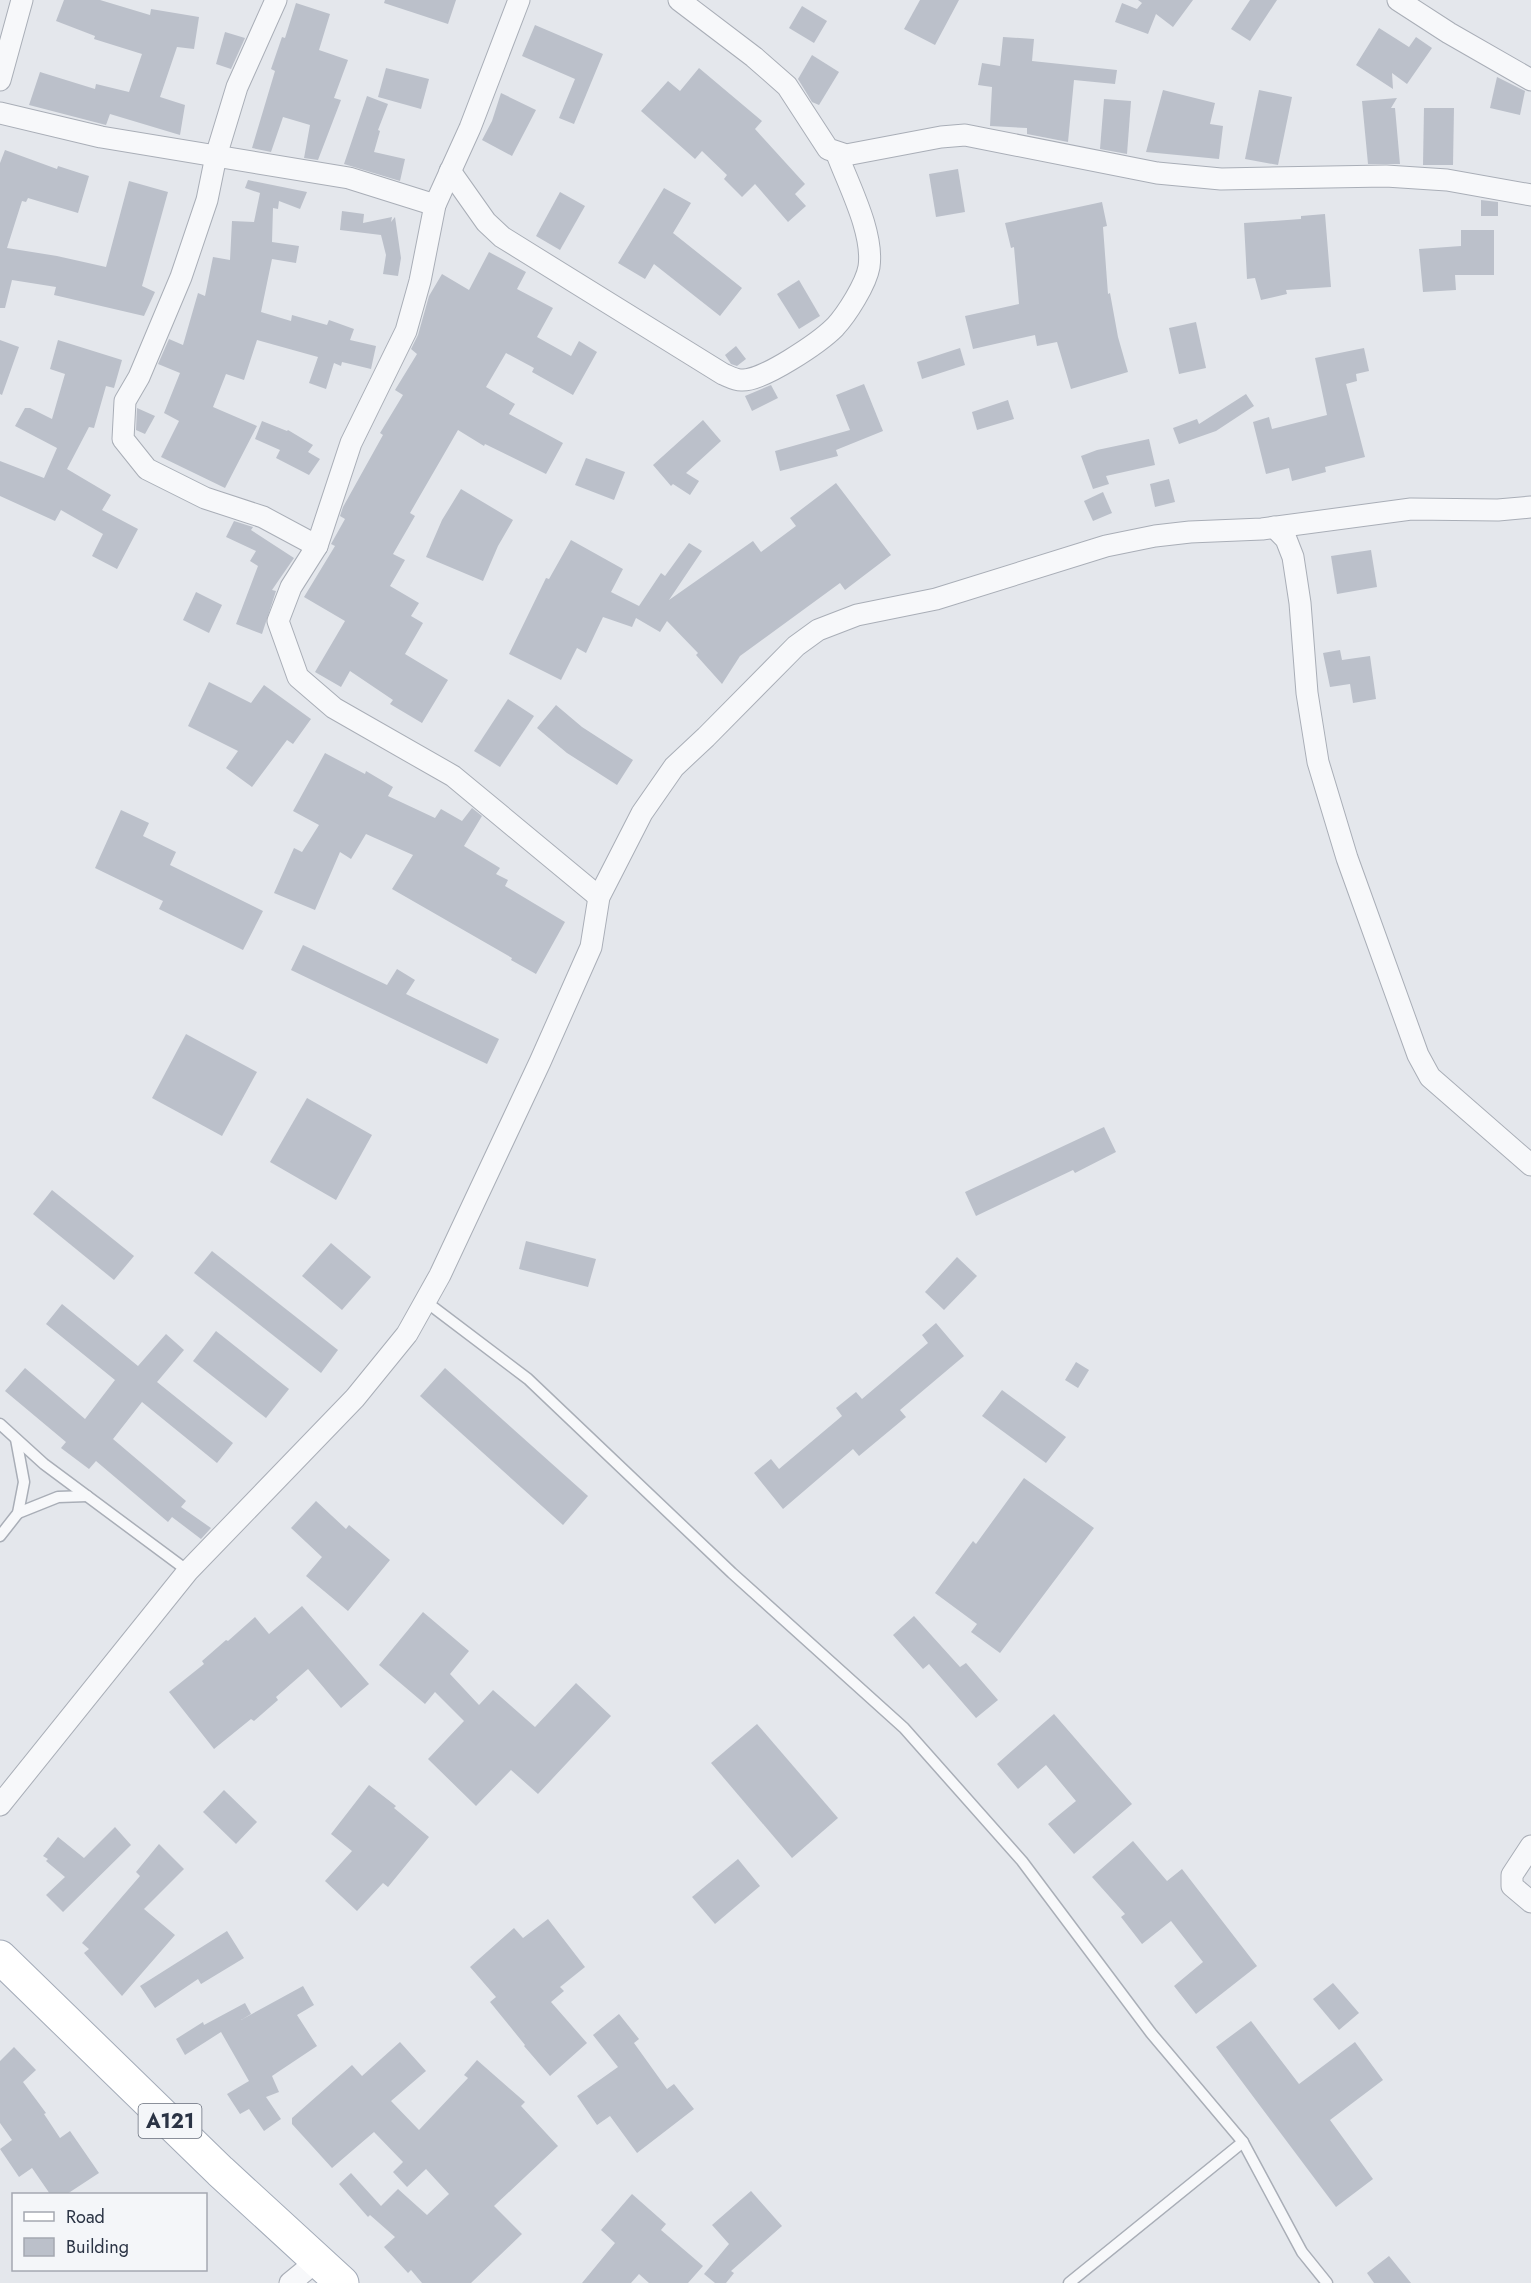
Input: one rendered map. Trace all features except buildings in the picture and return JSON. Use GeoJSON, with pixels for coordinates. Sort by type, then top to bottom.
{"type":"FeatureCollection","features":[{"type":"Feature","properties":{"kind":"main road","name":"A121"},"geometry":{"type":"LineString","coordinates":[[0,1957],[220,2171],[342,2283]]}},
{"type":"Feature","properties":{"kind":"street"},"geometry":{"type":"LineString","coordinates":[[0,80],[22,0]]}},
{"type":"Feature","properties":{"kind":"street"},"geometry":{"type":"LineString","coordinates":[[276,0],[237,87],[216,156],[207,200],[181,277],[139,377],[125,401],[123,439],[147,469],[205,498],[263,517],[317,546]]}},
{"type":"Feature","properties":{"kind":"street"},"geometry":{"type":"LineString","coordinates":[[519,0],[474,118],[435,205],[420,281],[406,331],[351,443],[317,546],[291,587],[278,621],[298,677],[334,708],[453,776],[599,897]]}},
{"type":"Feature","properties":{"kind":"street"},"geometry":{"type":"LineString","coordinates":[[679,0],[754,57],[787,86],[828,149],[837,154],[846,155],[941,137],[965,135],[1157,173],[1221,179],[1386,176],[1447,180],[1531,195]]}},
{"type":"Feature","properties":{"kind":"street"},"geometry":{"type":"LineString","coordinates":[[1398,0],[1449,33],[1531,80]]}},
{"type":"Feature","properties":{"kind":"street"},"geometry":{"type":"LineString","coordinates":[[0,113],[101,137],[349,178],[435,205]]}},
{"type":"Feature","properties":{"kind":"street"},"geometry":{"type":"LineString","coordinates":[[450,171],[486,222],[502,237],[723,374],[741,380],[760,376],[783,364],[836,326],[859,291],[869,268],[868,238],[837,154]]}},
{"type":"Feature","properties":{"kind":"street"},"geometry":{"type":"LineString","coordinates":[[0,1805],[188,1571],[377,1373],[407,1334],[540,1062],[591,947],[599,897],[642,813],[674,767],[796,646],[818,630],[857,615],[936,599],[1106,546],[1155,536],[1274,527],[1411,509],[1498,510],[1531,507]]}},
{"type":"Feature","properties":{"kind":"street"},"geometry":{"type":"LineString","coordinates":[[1274,527],[1286,539],[1293,557],[1300,603],[1306,693],[1318,762],[1347,858],[1418,1055],[1430,1077],[1531,1165]]}},
{"type":"Feature","properties":{"kind":"street"},"geometry":{"type":"LineString","coordinates":[[1531,1846],[1512,1875],[1512,1886],[1531,1902]]}},
{"type":"Feature","properties":{"kind":"street"},"geometry":{"type":"LineString","coordinates":[[290,2283],[318,2260]]}},
{"type":"Feature","properties":{"kind":"lane"},"geometry":{"type":"LineString","coordinates":[[425,1301],[528,1379],[732,1573],[904,1728],[1022,1861],[1151,2033],[1243,2142],[1302,2252],[1327,2283]]}},
{"type":"Feature","properties":{"kind":"lane"},"geometry":{"type":"LineString","coordinates":[[0,1424],[44,1464],[188,1571]]}},
{"type":"Feature","properties":{"kind":"lane"},"geometry":{"type":"LineString","coordinates":[[0,1536],[18,1513],[24,1482],[16,1439]]}},
{"type":"Feature","properties":{"kind":"lane"},"geometry":{"type":"LineString","coordinates":[[18,1513],[58,1497],[87,1496]]}},
{"type":"Feature","properties":{"kind":"lane"},"geometry":{"type":"LineString","coordinates":[[1069,2283],[1243,2142]]}}]}
